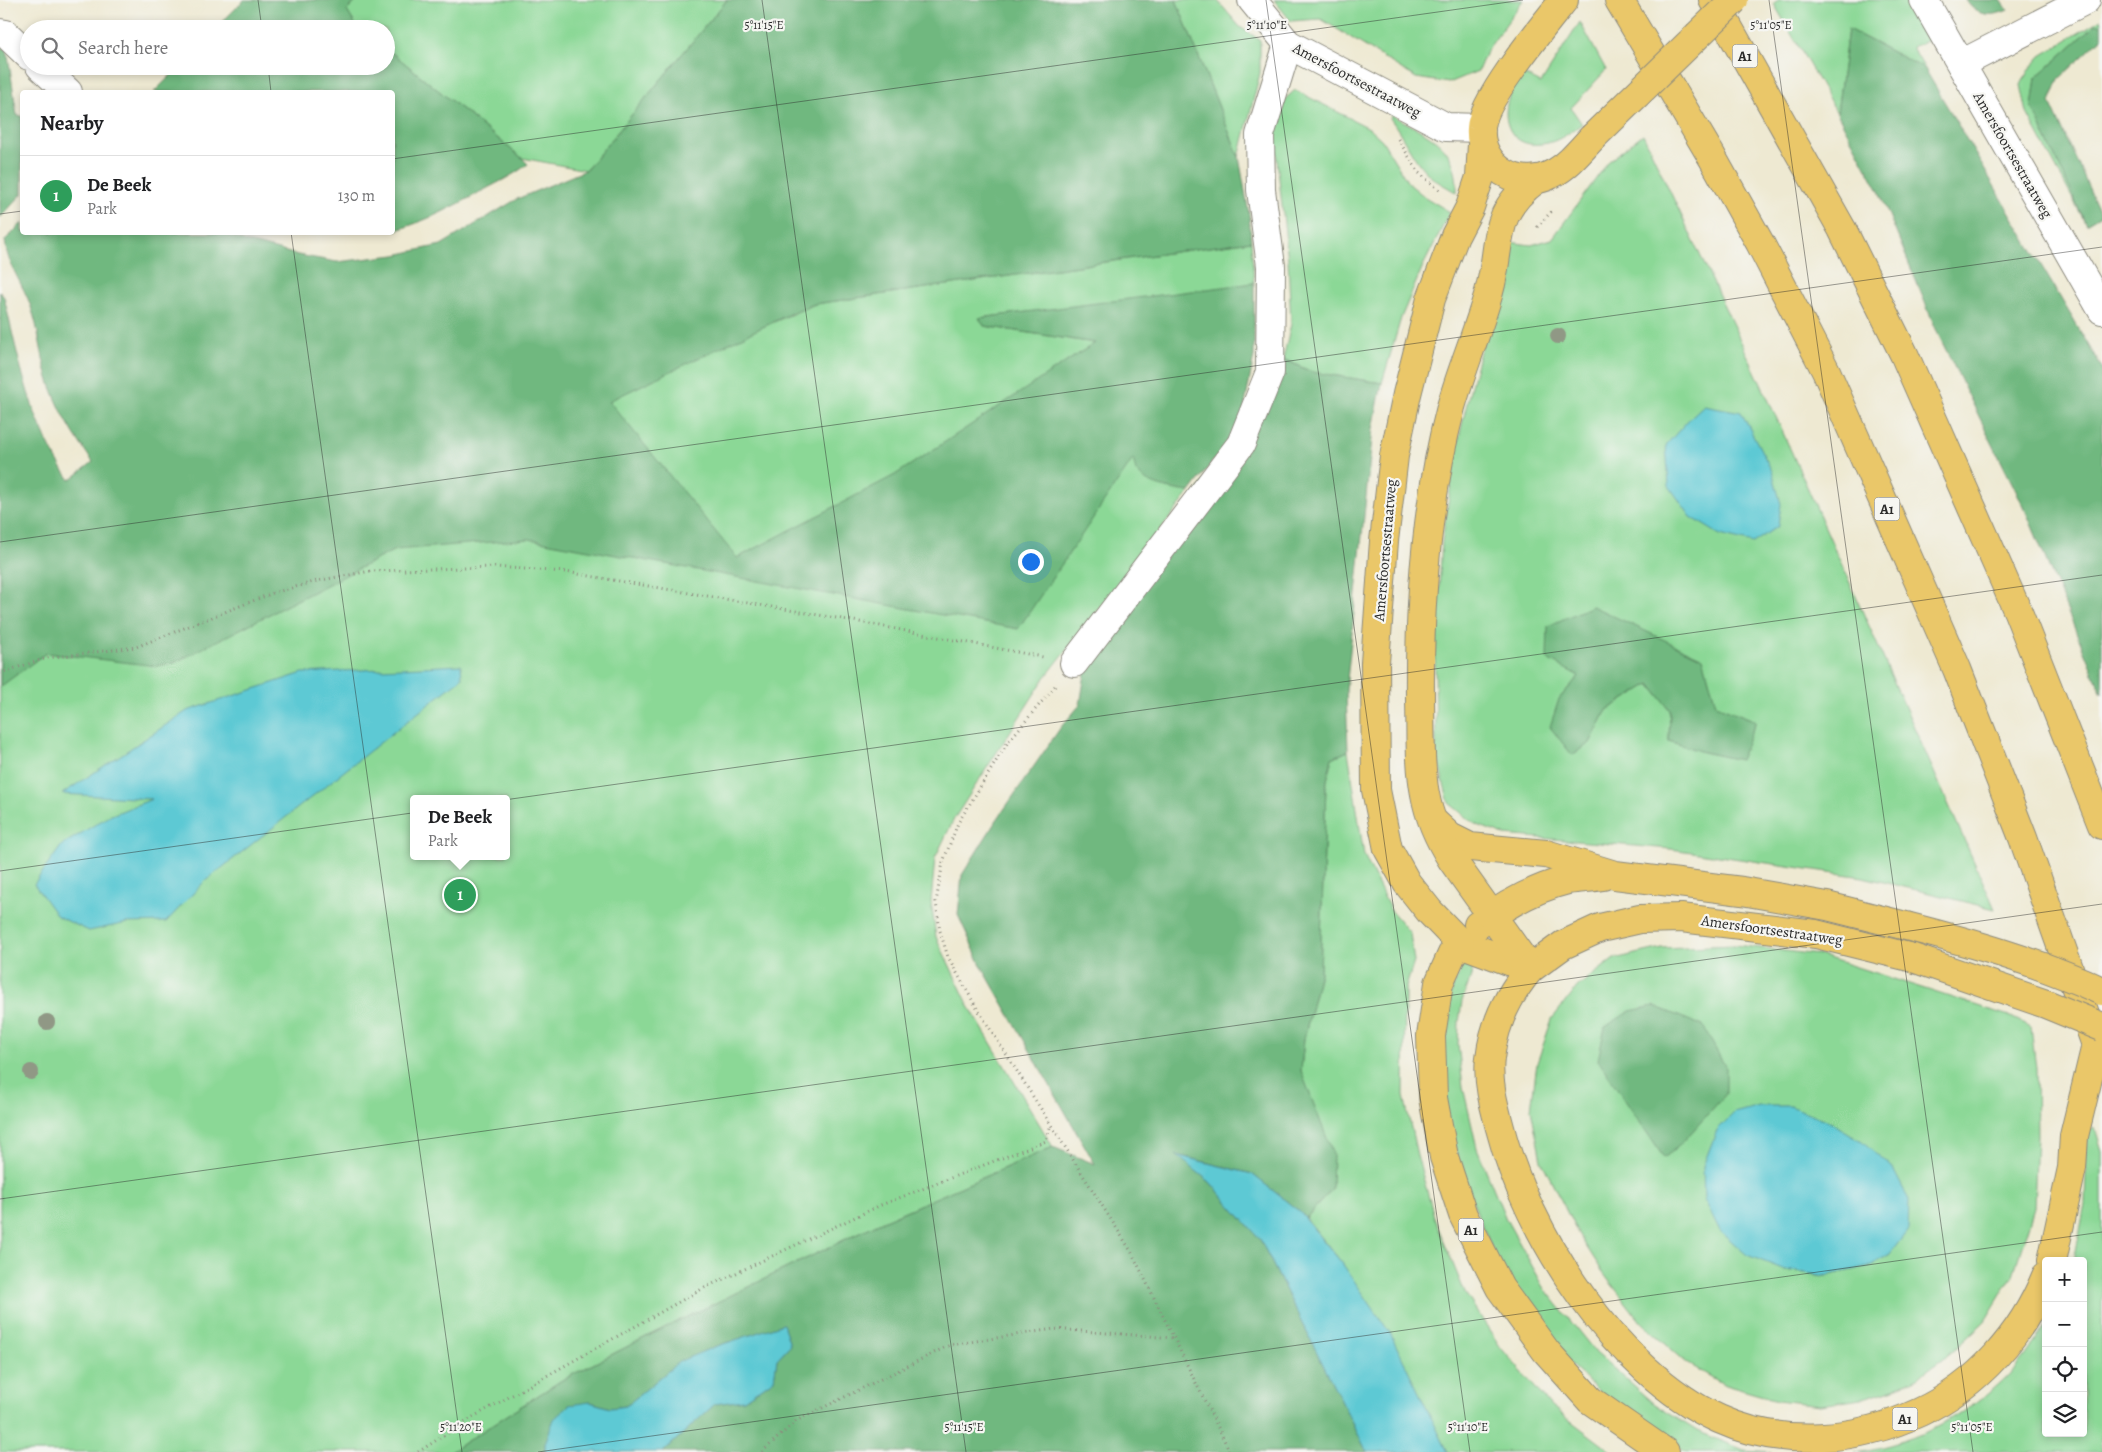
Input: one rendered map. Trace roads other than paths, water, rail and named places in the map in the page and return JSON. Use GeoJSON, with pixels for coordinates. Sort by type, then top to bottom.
{"type":"FeatureCollection","features":[{"type":"Feature","properties":{"kind":"main road"},"geometry":{"type":"LineString","coordinates":[[1564,0],[1534,39],[1490,104],[1484,116],[1481,136],[1492,164],[1501,171],[1522,180],[1537,179],[1552,174],[1576,155],[1734,0]]}},
{"type":"Feature","properties":{"kind":"main road","name":"A1"},"geometry":{"type":"LineString","coordinates":[[1619,0],[1750,225],[1826,371],[1957,669],[2023,838],[2100,1045]]}},
{"type":"Feature","properties":{"kind":"main road","name":"A1"},"geometry":{"type":"LineString","coordinates":[[1713,0],[1842,229],[1904,354],[2018,612],[2102,825]]}},
{"type":"Feature","properties":{"kind":"main road","name":"Amersfoortsestraatweg"},"geometry":{"type":"LineString","coordinates":[[1481,136],[1480,177],[1470,207],[1455,236],[1431,299],[1407,394],[1394,456],[1384,541],[1375,662],[1376,790],[1388,849],[1407,883],[1430,912],[1460,942],[1530,969],[1564,945],[1600,928],[1640,919],[1682,918],[1816,934],[1913,958],[2046,1004],[2100,1045]]}},
{"type":"Feature","properties":{"kind":"main road"},"geometry":{"type":"LineString","coordinates":[[1530,969],[1442,844],[1433,822],[1425,796],[1421,758],[1421,635],[1429,522],[1451,408],[1489,291],[1500,224],[1509,206],[1521,191],[1537,179]]}},
{"type":"Feature","properties":{"kind":"main road","name":"Amersfoortsestraatweg"},"geometry":{"type":"LineString","coordinates":[[1433,822],[1450,837],[1470,847],[1546,854],[1615,875],[1742,891],[1827,906],[1958,939],[2021,959],[2102,991]]}},
{"type":"Feature","properties":{"kind":"main road","name":"Amersfoortsestraatweg"},"geometry":{"type":"LineString","coordinates":[[1460,942],[1492,915],[1523,897],[1569,880],[1615,875]]}},
{"type":"Feature","properties":{"kind":"main road","name":"A1"},"geometry":{"type":"LineString","coordinates":[[1460,942],[1452,954],[1439,983],[1431,1036],[1433,1098],[1444,1157],[1463,1215],[1500,1288],[1546,1351],[1590,1400],[1665,1452]]}},
{"type":"Feature","properties":{"kind":"main road","name":"A1"},"geometry":{"type":"LineString","coordinates":[[1530,969],[1516,985],[1505,1004],[1495,1030],[1490,1060],[1494,1106],[1519,1187],[1546,1240],[1584,1300],[1619,1341],[1649,1371],[1687,1402],[1720,1419],[1758,1432],[1786,1437],[1822,1438],[1859,1433],[1902,1421],[1941,1402],[1977,1376],[2013,1337],[2042,1286]]}},
{"type":"Feature","properties":{"kind":"main road"},"geometry":{"type":"LineString","coordinates":[[2053,1257],[2072,1168],[2074,1136],[2100,1045]]}},
{"type":"Feature","properties":{"kind":"street","name":"Amersfoortsestraatweg"},"geometry":{"type":"LineString","coordinates":[[1252,0],[1288,44],[1446,127],[1481,136]]}},
{"type":"Feature","properties":{"kind":"street","name":"Amersfoortsestraatweg"},"geometry":{"type":"LineString","coordinates":[[1924,0],[2102,310]]}},
{"type":"Feature","properties":{"kind":"street"},"geometry":{"type":"LineString","coordinates":[[1961,64],[2086,0]]}},
{"type":"Feature","properties":{"kind":"street"},"geometry":{"type":"LineString","coordinates":[[0,33],[6,34],[20,47]]}},
{"type":"Feature","properties":{"kind":"street"},"geometry":{"type":"LineString","coordinates":[[1074,663],[1241,444],[1270,372],[1271,266],[1261,190],[1260,135],[1288,44]]}},
{"type":"Feature","properties":{"kind":"street"},"geometry":{"type":"LineString","coordinates":[[50,75],[66,90]]}},
{"type":"Feature","properties":{"kind":"water"},"geometry":{"type":"Polygon","coordinates":[[[1704,405],[1741,412],[1772,471],[1781,504],[1778,526],[1753,543],[1720,535],[1691,517],[1669,486],[1666,445],[1704,405]]]}},
{"type":"Feature","properties":{"kind":"water"},"geometry":{"type":"Polygon","coordinates":[[[461,665],[462,678],[204,882],[166,922],[127,923],[89,931],[57,916],[34,884],[62,845],[109,816],[152,799],[62,794],[187,711],[303,673],[461,665]]]}},
{"type":"Feature","properties":{"kind":"water"},"geometry":{"type":"Polygon","coordinates":[[[1759,1106],[1790,1106],[1829,1121],[1862,1141],[1892,1167],[1909,1200],[1908,1230],[1890,1254],[1870,1266],[1825,1276],[1785,1270],[1747,1255],[1720,1231],[1704,1199],[1703,1166],[1717,1130],[1734,1113],[1759,1106]]]}},
{"type":"Feature","properties":{"kind":"water"},"geometry":{"type":"Polygon","coordinates":[[[1176,1155],[1252,1174],[1300,1212],[1342,1263],[1390,1333],[1448,1452],[1367,1452],[1260,1239],[1210,1182],[1176,1155]]]}},
{"type":"Feature","properties":{"kind":"water"},"geometry":{"type":"Polygon","coordinates":[[[783,1324],[790,1345],[777,1359],[774,1379],[744,1400],[715,1404],[663,1452],[545,1452],[545,1443],[554,1419],[569,1405],[590,1402],[610,1408],[626,1406],[680,1361],[714,1347],[783,1324]]]}},
{"type":"Feature","properties":{"kind":"place","name":"De Beek"},"geometry":{"type":"Point","coordinates":[460,895]}}]}
